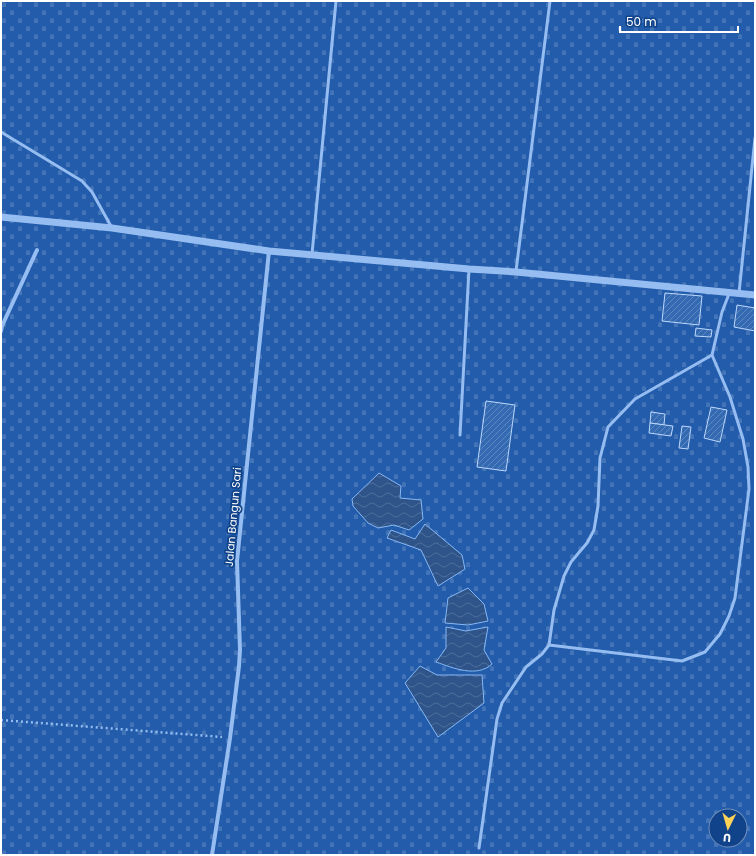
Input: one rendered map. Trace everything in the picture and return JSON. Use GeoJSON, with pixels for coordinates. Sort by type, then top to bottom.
{"type":"FeatureCollection","features":[{"type":"Feature","properties":{"kind":"street"},"geometry":{"type":"LineString","coordinates":[[1,217],[112,228],[269,251],[468,270],[516,272],[755,295]]}},
{"type":"Feature","properties":{"kind":"street"},"geometry":{"type":"LineString","coordinates":[[1,331],[37,250]]}},
{"type":"Feature","properties":{"kind":"street","name":"Jalan Bangun Sari"},"geometry":{"type":"LineString","coordinates":[[212,855],[240,661],[237,561],[269,251]]}},
{"type":"Feature","properties":{"kind":"lane"},"geometry":{"type":"LineString","coordinates":[[312,254],[336,1]]}},
{"type":"Feature","properties":{"kind":"lane"},"geometry":{"type":"LineString","coordinates":[[516,272],[550,1]]}},
{"type":"Feature","properties":{"kind":"lane"},"geometry":{"type":"LineString","coordinates":[[1,132],[82,181],[92,192],[112,228]]}},
{"type":"Feature","properties":{"kind":"lane"},"geometry":{"type":"LineString","coordinates":[[739,293],[755,138]]}},
{"type":"Feature","properties":{"kind":"lane"},"geometry":{"type":"LineString","coordinates":[[460,435],[468,270]]}},
{"type":"Feature","properties":{"kind":"lane"},"geometry":{"type":"LineString","coordinates":[[549,645],[682,661],[705,652],[720,634],[729,616],[735,598],[749,489],[748,467],[744,440],[730,397],[712,355],[722,312],[730,292]]}},
{"type":"Feature","properties":{"kind":"lane"},"geometry":{"type":"LineString","coordinates":[[479,848],[497,719],[500,709],[526,667],[542,654],[549,645],[554,610],[564,576],[571,562],[587,543],[594,530],[598,506],[600,458],[608,427],[636,400],[712,355]]}},
{"type":"Feature","properties":{"kind":"path"},"geometry":{"type":"LineString","coordinates":[[1,720],[230,738]]}},
{"type":"Feature","properties":{"kind":"green space"},"geometry":{"type":"Polygon","coordinates":[[[1,1],[755,1],[755,855],[1,855],[1,1]]]}},
{"type":"Feature","properties":{"kind":"water"},"geometry":{"type":"Polygon","coordinates":[[[379,473],[401,486],[400,498],[421,500],[423,519],[409,530],[394,525],[378,528],[368,523],[353,506],[352,499],[379,473]]]}},
{"type":"Feature","properties":{"kind":"water"},"geometry":{"type":"Polygon","coordinates":[[[425,524],[462,555],[465,569],[438,586],[421,550],[387,538],[391,530],[415,539],[425,524]]]}},
{"type":"Feature","properties":{"kind":"water"},"geometry":{"type":"Polygon","coordinates":[[[468,588],[484,604],[488,621],[468,625],[445,623],[448,598],[468,588]]]}},
{"type":"Feature","properties":{"kind":"water"},"geometry":{"type":"Polygon","coordinates":[[[446,627],[466,631],[488,627],[484,650],[492,664],[486,668],[472,671],[457,669],[436,662],[446,648],[446,627]]]}},
{"type":"Feature","properties":{"kind":"water"},"geometry":{"type":"Polygon","coordinates":[[[420,666],[437,675],[482,675],[484,703],[438,737],[405,683],[420,666]]]}},
{"type":"Feature","properties":{"kind":"building"},"geometry":{"type":"Polygon","coordinates":[[[665,293],[702,296],[699,325],[662,321],[665,293]]]}},
{"type":"Feature","properties":{"kind":"building"},"geometry":{"type":"Polygon","coordinates":[[[737,305],[755,308],[755,331],[734,327],[737,305]]]}},
{"type":"Feature","properties":{"kind":"building"},"geometry":{"type":"Polygon","coordinates":[[[696,328],[712,330],[711,337],[695,336],[696,328]]]}},
{"type":"Feature","properties":{"kind":"building"},"geometry":{"type":"Polygon","coordinates":[[[486,401],[515,405],[506,471],[477,467],[486,401]]]}},
{"type":"Feature","properties":{"kind":"building"},"geometry":{"type":"Polygon","coordinates":[[[711,407],[727,410],[720,442],[704,438],[711,407]]]}},
{"type":"Feature","properties":{"kind":"building"},"geometry":{"type":"Polygon","coordinates":[[[651,412],[665,414],[664,425],[650,423],[651,412]]]}},
{"type":"Feature","properties":{"kind":"building"},"geometry":{"type":"Polygon","coordinates":[[[650,423],[673,426],[671,436],[649,433],[650,423]]]}},
{"type":"Feature","properties":{"kind":"building"},"geometry":{"type":"Polygon","coordinates":[[[682,426],[691,427],[688,449],[679,448],[682,426]]]}}]}
